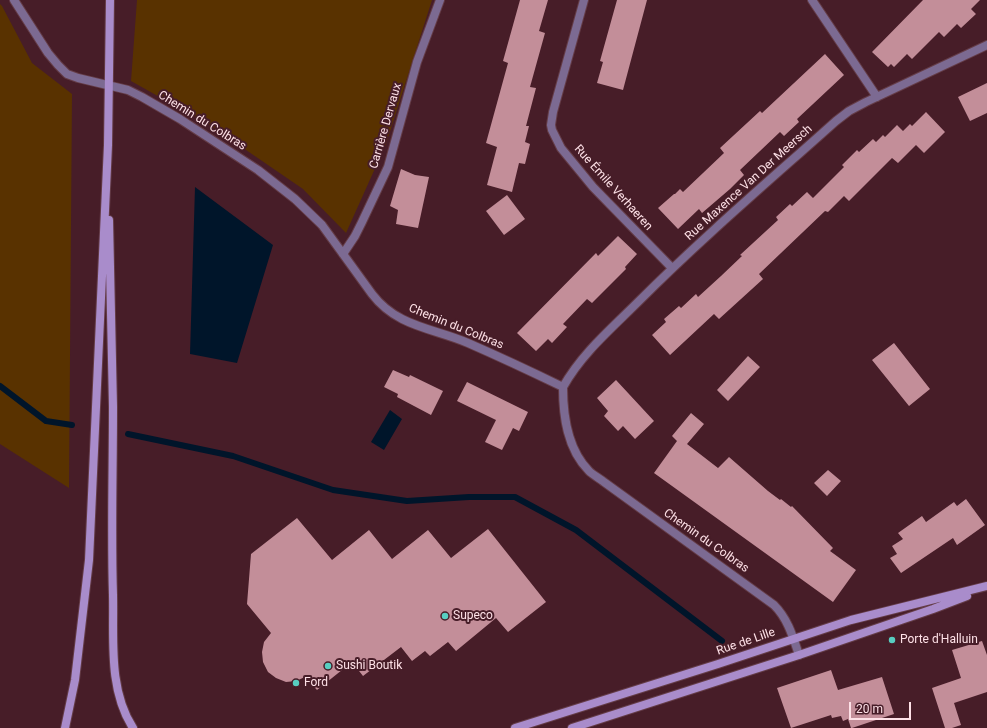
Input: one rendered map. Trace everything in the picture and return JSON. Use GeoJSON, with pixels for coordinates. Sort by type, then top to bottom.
{"type":"FeatureCollection","features":[{"type":"Feature","properties":{"kind":"main road"},"geometry":{"type":"LineString","coordinates":[[65,728],[76,680],[89,560],[108,145],[110,0]]}},
{"type":"Feature","properties":{"kind":"main road"},"geometry":{"type":"LineString","coordinates":[[108,145],[113,406],[112,567],[114,662],[116,680],[122,705],[133,728]]}},
{"type":"Feature","properties":{"kind":"main road","name":"Rue de Lille"},"geometry":{"type":"LineString","coordinates":[[515,728],[851,620],[987,587]]}},
{"type":"Feature","properties":{"kind":"main road","name":"Rue de Lille"},"geometry":{"type":"LineString","coordinates":[[572,728],[799,655],[933,609],[987,587]]}},
{"type":"Feature","properties":{"kind":"street","name":"Chemin du Colbras"},"geometry":{"type":"LineString","coordinates":[[14,0],[48,53],[58,66],[67,74],[128,90],[142,97],[180,119],[258,170],[295,199],[322,226],[379,303],[397,317],[422,328],[467,343],[563,387],[566,422],[571,441],[579,458],[589,470],[774,605],[787,622],[799,655]]}},
{"type":"Feature","properties":{"kind":"street","name":"Carrière Dervaux"},"geometry":{"type":"LineString","coordinates":[[343,254],[355,236],[388,167],[417,62],[440,0]]}},
{"type":"Feature","properties":{"kind":"street","name":"Rue Émile Verhaeren"},"geometry":{"type":"LineString","coordinates":[[584,0],[553,112],[551,125],[552,130],[561,148],[588,181],[672,268]]}},
{"type":"Feature","properties":{"kind":"street"},"geometry":{"type":"LineString","coordinates":[[812,0],[877,96]]}},
{"type":"Feature","properties":{"kind":"street","name":"Rue Maxence Van Der Meersch"},"geometry":{"type":"LineString","coordinates":[[563,387],[571,373],[588,351],[672,268],[836,121],[857,106],[987,45]]}},
{"type":"Feature","properties":{"kind":"shaded area"},"geometry":{"type":"Polygon","coordinates":[[[137,0],[432,0],[386,144],[346,233],[303,189],[211,126],[131,81],[137,0]]]}},
{"type":"Feature","properties":{"kind":"shaded area"},"geometry":{"type":"Polygon","coordinates":[[[0,4],[32,63],[72,94],[69,488],[0,444],[0,4]]]}},
{"type":"Feature","properties":{"kind":"water"},"geometry":{"type":"Polygon","coordinates":[[[195,187],[273,245],[237,363],[190,354],[195,187]]]}},
{"type":"Feature","properties":{"kind":"water"},"geometry":{"type":"Polygon","coordinates":[[[390,410],[402,419],[384,450],[371,442],[390,410]]]}},
{"type":"Feature","properties":{"kind":"building"},"geometry":{"type":"Polygon","coordinates":[[[520,0],[548,0],[539,31],[545,33],[530,87],[536,88],[526,126],[529,126],[525,142],[530,144],[525,164],[519,163],[512,192],[487,185],[497,147],[486,143],[508,63],[503,61],[520,0]]]}},
{"type":"Feature","properties":{"kind":"building"},"geometry":{"type":"Polygon","coordinates":[[[617,0],[647,0],[623,90],[597,83],[603,62],[600,61],[617,0]]]}},
{"type":"Feature","properties":{"kind":"building"},"geometry":{"type":"Polygon","coordinates":[[[923,0],[980,0],[971,9],[976,14],[961,28],[957,24],[944,37],[939,32],[912,59],[907,54],[894,67],[891,64],[888,67],[872,52],[923,0]]]}},
{"type":"Feature","properties":{"kind":"building"},"geometry":{"type":"Polygon","coordinates":[[[825,54],[844,75],[797,119],[799,122],[784,136],[780,132],[740,170],[744,175],[730,189],[702,213],[699,209],[678,229],[658,208],[680,189],[683,192],[724,153],[720,148],[760,111],[762,113],[825,54]]]}},
{"type":"Feature","properties":{"kind":"building"},"geometry":{"type":"Polygon","coordinates":[[[987,83],[987,113],[970,121],[958,97],[987,83]]]}},
{"type":"Feature","properties":{"kind":"building"},"geometry":{"type":"Polygon","coordinates":[[[926,112],[945,132],[924,153],[916,145],[898,163],[892,158],[849,201],[844,196],[828,212],[825,211],[759,274],[763,279],[719,319],[714,314],[670,355],[652,335],[666,322],[664,319],[679,306],[681,308],[696,294],[698,297],[721,276],[742,256],[740,255],[778,220],[776,217],[790,204],[792,206],[807,192],[813,198],[844,167],[842,165],[857,150],[859,152],[873,139],[876,142],[883,135],[885,137],[897,125],[903,131],[910,124],[912,126],[926,112]]]}},
{"type":"Feature","properties":{"kind":"building"},"geometry":{"type":"Polygon","coordinates":[[[401,169],[415,175],[429,177],[418,228],[396,224],[398,210],[390,206],[401,169]]]}},
{"type":"Feature","properties":{"kind":"building"},"geometry":{"type":"Polygon","coordinates":[[[507,195],[525,219],[504,235],[486,211],[507,195]]]}},
{"type":"Feature","properties":{"kind":"building"},"geometry":{"type":"Polygon","coordinates":[[[618,236],[637,254],[625,267],[626,269],[592,303],[587,299],[563,324],[567,327],[552,343],[548,339],[536,351],[517,333],[596,253],[598,256],[618,236]]]}},
{"type":"Feature","properties":{"kind":"building"},"geometry":{"type":"Polygon","coordinates":[[[894,343],[930,389],[909,406],[872,360],[894,343]]]}},
{"type":"Feature","properties":{"kind":"building"},"geometry":{"type":"Polygon","coordinates":[[[748,356],[760,367],[728,401],[717,390],[748,356]]]}},
{"type":"Feature","properties":{"kind":"building"},"geometry":{"type":"Polygon","coordinates":[[[393,370],[409,377],[410,375],[443,391],[431,415],[397,397],[398,394],[384,387],[393,370]]]}},
{"type":"Feature","properties":{"kind":"building"},"geometry":{"type":"Polygon","coordinates":[[[616,380],[654,421],[635,439],[623,426],[618,431],[604,416],[608,411],[597,398],[616,380]]]}},
{"type":"Feature","properties":{"kind":"building"},"geometry":{"type":"Polygon","coordinates":[[[467,382],[528,412],[519,431],[513,428],[502,450],[485,442],[496,420],[457,401],[467,382]]]}},
{"type":"Feature","properties":{"kind":"building"},"geometry":{"type":"Polygon","coordinates":[[[691,413],[704,424],[687,444],[718,468],[729,457],[768,491],[791,507],[792,506],[833,548],[830,551],[856,570],[833,602],[654,473],[677,441],[672,436],[691,413]]]}},
{"type":"Feature","properties":{"kind":"building"},"geometry":{"type":"Polygon","coordinates":[[[828,470],[841,481],[827,496],[814,483],[828,470]]]}},
{"type":"Feature","properties":{"kind":"building"},"geometry":{"type":"Polygon","coordinates":[[[966,499],[985,525],[957,545],[953,538],[901,573],[890,558],[897,554],[892,546],[903,539],[898,533],[922,516],[926,522],[954,502],[957,506],[966,499]]]}},
{"type":"Feature","properties":{"kind":"building"},"geometry":{"type":"Polygon","coordinates":[[[297,518],[332,560],[369,530],[392,559],[428,530],[451,558],[488,529],[546,602],[508,632],[496,618],[456,651],[448,642],[430,656],[425,651],[412,661],[401,647],[363,676],[352,662],[317,690],[305,677],[296,681],[286,682],[276,678],[268,672],[263,662],[262,652],[264,642],[271,633],[247,604],[251,554],[297,518]]]}},
{"type":"Feature","properties":{"kind":"building"},"geometry":{"type":"Polygon","coordinates":[[[982,641],[987,655],[987,692],[954,703],[961,725],[952,728],[945,728],[932,688],[961,678],[952,650],[982,641]]]}},
{"type":"Feature","properties":{"kind":"building"},"geometry":{"type":"Polygon","coordinates":[[[831,670],[838,690],[882,677],[894,714],[852,728],[848,719],[843,721],[841,716],[832,718],[831,715],[791,728],[777,688],[831,670]]]}},
{"type":"Feature","properties":{"kind":"waterway"},"geometry":{"type":"LineString","coordinates":[[0,386],[46,421],[72,425]]}},
{"type":"Feature","properties":{"kind":"waterway"},"geometry":{"type":"LineString","coordinates":[[128,434],[233,456],[333,490],[407,501],[469,497],[515,497],[576,530],[722,641]]}},
{"type":"Feature","properties":{"kind":"place","name":"Supeco"},"geometry":{"type":"Point","coordinates":[445,616]}},
{"type":"Feature","properties":{"kind":"place","name":"Porte d'Halluin"},"geometry":{"type":"Point","coordinates":[892,640]}},
{"type":"Feature","properties":{"kind":"place","name":"Sushi Boutik"},"geometry":{"type":"Point","coordinates":[328,666]}},
{"type":"Feature","properties":{"kind":"place","name":"Ford"},"geometry":{"type":"Point","coordinates":[296,683]}}]}
